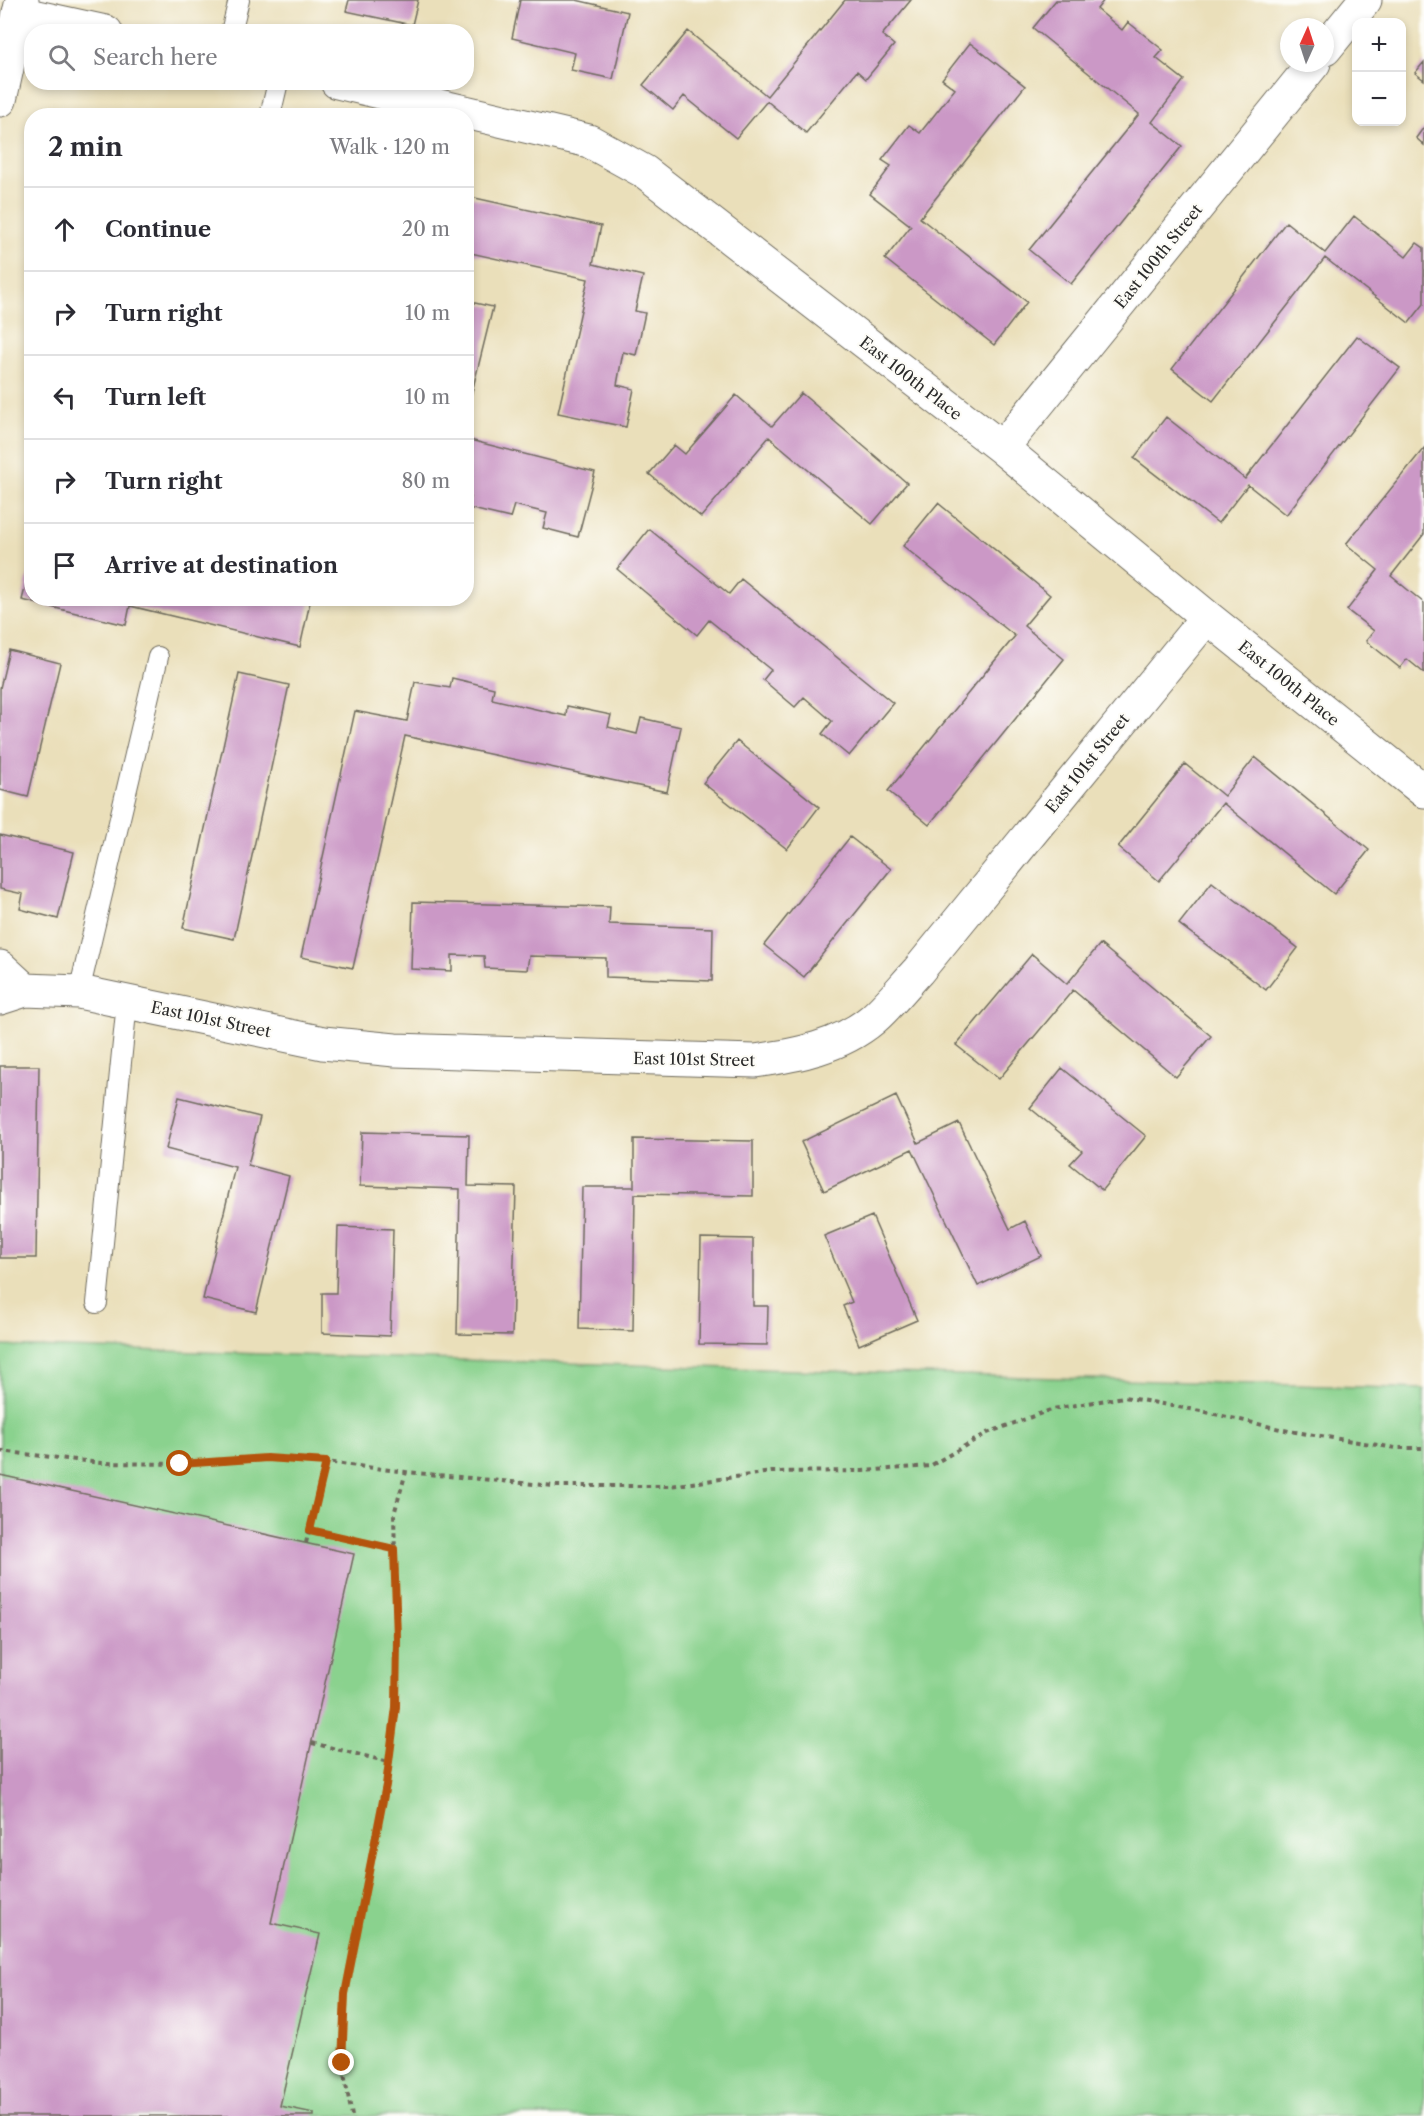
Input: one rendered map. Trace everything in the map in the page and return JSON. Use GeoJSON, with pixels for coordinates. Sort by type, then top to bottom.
{"type":"FeatureCollection","features":[{"type":"Feature","properties":{"kind":"street"},"geometry":{"type":"LineString","coordinates":[[1334,38],[1365,0]]}},
{"type":"Feature","properties":{"kind":"street"},"geometry":{"type":"LineString","coordinates":[[0,100],[21,7],[79,24]]}},
{"type":"Feature","properties":{"kind":"street","name":"East 100th Street"},"geometry":{"type":"LineString","coordinates":[[1002,448],[1307,72]]}},
{"type":"Feature","properties":{"kind":"street","name":"East 100th Place"},"geometry":{"type":"LineString","coordinates":[[371,90],[448,108]]}},
{"type":"Feature","properties":{"kind":"street","name":"East 100th Place"},"geometry":{"type":"LineString","coordinates":[[474,114],[589,141],[645,172],[1002,448],[1207,617],[1424,791]]}},
{"type":"Feature","properties":{"kind":"street","name":"East 101st Street"},"geometry":{"type":"LineString","coordinates":[[0,967],[13,994],[79,992],[323,1043],[395,1050],[755,1061],[796,1055],[842,1040],[873,1019],[918,971],[1207,617]]}},
{"type":"Feature","properties":{"kind":"lane"},"geometry":{"type":"LineString","coordinates":[[233,24],[239,0]]}},
{"type":"Feature","properties":{"kind":"lane"},"geometry":{"type":"LineString","coordinates":[[272,108],[277,90]]}},
{"type":"Feature","properties":{"kind":"lane"},"geometry":{"type":"LineString","coordinates":[[79,992],[158,657]]}},
{"type":"Feature","properties":{"kind":"lane"},"geometry":{"type":"LineString","coordinates":[[97,1303],[128,1002]]}},
{"type":"Feature","properties":{"kind":"path"},"geometry":{"type":"LineString","coordinates":[[0,1451],[101,1463],[180,1464],[267,1458],[554,1486],[670,1486],[771,1472],[863,1471],[930,1466],[987,1433],[1053,1408],[1124,1397],[1201,1411],[1289,1431],[1396,1448],[1424,1448]]}},
{"type":"Feature","properties":{"kind":"path"},"geometry":{"type":"LineString","coordinates":[[306,1544],[326,1462]]}},
{"type":"Feature","properties":{"kind":"path"},"geometry":{"type":"LineString","coordinates":[[352,2116],[342,2063],[345,1994],[389,1762],[396,1707],[394,1514],[406,1472]]}},
{"type":"Feature","properties":{"kind":"path"},"geometry":{"type":"LineString","coordinates":[[310,1530],[394,1549]]}},
{"type":"Feature","properties":{"kind":"path"},"geometry":{"type":"LineString","coordinates":[[312,1743],[389,1762]]}},
{"type":"Feature","properties":{"kind":"green space"},"geometry":{"type":"Polygon","coordinates":[[[0,1346],[1424,1389],[1424,2116],[0,2116],[0,1346]]]}},
{"type":"Feature","properties":{"kind":"building"},"geometry":{"type":"Polygon","coordinates":[[[349,0],[418,0],[412,24],[346,11],[349,0]]]}},
{"type":"Feature","properties":{"kind":"building"},"geometry":{"type":"Polygon","coordinates":[[[520,0],[576,0],[628,12],[613,79],[571,70],[575,53],[512,38],[520,0]]]}},
{"type":"Feature","properties":{"kind":"building"},"geometry":{"type":"Polygon","coordinates":[[[845,0],[911,0],[882,35],[894,45],[866,79],[857,71],[806,133],[767,101],[736,138],[684,96],[673,110],[643,85],[688,31],[767,96],[845,0]]]}},
{"type":"Feature","properties":{"kind":"building"},"geometry":{"type":"Polygon","coordinates":[[[1056,0],[1104,0],[1097,9],[1122,30],[1128,22],[1163,50],[1156,58],[1184,80],[1152,122],[1182,146],[1071,284],[1029,250],[1139,114],[1033,28],[1056,0]]]}},
{"type":"Feature","properties":{"kind":"building"},"geometry":{"type":"Polygon","coordinates":[[[970,43],[1025,86],[920,218],[1027,302],[994,345],[885,259],[911,226],[870,194],[891,166],[882,160],[909,125],[920,133],[955,89],[942,79],[970,43]]]}},
{"type":"Feature","properties":{"kind":"building"},"geometry":{"type":"Polygon","coordinates":[[[1424,62],[1424,80],[1415,73],[1424,62]]]}},
{"type":"Feature","properties":{"kind":"building"},"geometry":{"type":"Polygon","coordinates":[[[1424,127],[1424,145],[1416,138],[1424,127]]]}},
{"type":"Feature","properties":{"kind":"building"},"geometry":{"type":"Polygon","coordinates":[[[474,198],[601,226],[593,264],[643,276],[635,311],[645,313],[636,355],[623,352],[617,385],[634,389],[626,427],[558,413],[588,279],[474,254],[474,198]]]}},
{"type":"Feature","properties":{"kind":"building"},"geometry":{"type":"Polygon","coordinates":[[[1354,216],[1406,257],[1417,243],[1424,248],[1424,304],[1409,323],[1325,258],[1213,401],[1172,369],[1286,222],[1325,253],[1354,216]]]}},
{"type":"Feature","properties":{"kind":"building"},"geometry":{"type":"Polygon","coordinates":[[[474,303],[493,307],[474,384],[474,303]]]}},
{"type":"Feature","properties":{"kind":"building"},"geometry":{"type":"Polygon","coordinates":[[[1357,336],[1400,368],[1286,515],[1248,485],[1218,523],[1134,458],[1166,417],[1245,479],[1357,336]]]}},
{"type":"Feature","properties":{"kind":"building"},"geometry":{"type":"Polygon","coordinates":[[[801,393],[907,483],[872,524],[769,437],[701,517],[649,474],[674,445],[685,454],[736,395],[772,426],[801,393]]]}},
{"type":"Feature","properties":{"kind":"building"},"geometry":{"type":"Polygon","coordinates":[[[474,441],[595,472],[578,537],[543,528],[547,513],[514,505],[510,518],[474,509],[474,441]]]}},
{"type":"Feature","properties":{"kind":"building"},"geometry":{"type":"Polygon","coordinates":[[[1424,448],[1424,534],[1391,576],[1424,603],[1424,673],[1407,659],[1400,668],[1366,641],[1374,631],[1347,610],[1378,570],[1346,544],[1424,448]]]}},
{"type":"Feature","properties":{"kind":"building"},"geometry":{"type":"Polygon","coordinates":[[[938,503],[1050,595],[1024,626],[1064,659],[929,825],[888,791],[1015,636],[903,546],[938,503]]]}},
{"type":"Feature","properties":{"kind":"building"},"geometry":{"type":"Polygon","coordinates":[[[649,529],[729,594],[741,579],[893,703],[849,756],[822,734],[832,721],[804,697],[795,707],[763,680],[771,670],[709,620],[697,635],[617,569],[649,529]]]}},
{"type":"Feature","properties":{"kind":"building"},"geometry":{"type":"Polygon","coordinates":[[[47,606],[130,606],[126,625],[47,606]]]}},
{"type":"Feature","properties":{"kind":"building"},"geometry":{"type":"Polygon","coordinates":[[[130,606],[309,606],[300,647],[130,606]]]}},
{"type":"Feature","properties":{"kind":"building"},"geometry":{"type":"Polygon","coordinates":[[[9,650],[60,663],[28,797],[0,790],[0,688],[9,650]]]}},
{"type":"Feature","properties":{"kind":"building"},"geometry":{"type":"Polygon","coordinates":[[[239,674],[289,685],[234,939],[183,928],[239,674]]]}},
{"type":"Feature","properties":{"kind":"building"},"geometry":{"type":"Polygon","coordinates":[[[452,678],[494,688],[492,699],[566,716],[567,706],[611,715],[608,727],[637,734],[641,718],[681,727],[667,792],[405,736],[353,968],[301,957],[355,711],[407,721],[415,682],[450,688],[452,678]]]}},
{"type":"Feature","properties":{"kind":"building"},"geometry":{"type":"Polygon","coordinates":[[[737,741],[819,807],[787,849],[703,783],[737,741]]]}},
{"type":"Feature","properties":{"kind":"building"},"geometry":{"type":"Polygon","coordinates":[[[1255,757],[1369,850],[1334,894],[1223,803],[1159,881],[1118,847],[1185,764],[1224,796],[1255,757]]]}},
{"type":"Feature","properties":{"kind":"building"},"geometry":{"type":"Polygon","coordinates":[[[0,835],[74,852],[58,919],[20,909],[23,894],[0,889],[0,835]]]}},
{"type":"Feature","properties":{"kind":"building"},"geometry":{"type":"Polygon","coordinates":[[[850,837],[891,869],[804,977],[764,945],[850,837]]]}},
{"type":"Feature","properties":{"kind":"building"},"geometry":{"type":"Polygon","coordinates":[[[1212,882],[1298,948],[1266,990],[1179,924],[1212,882]]]}},
{"type":"Feature","properties":{"kind":"building"},"geometry":{"type":"Polygon","coordinates":[[[413,902],[610,907],[609,924],[713,928],[712,981],[606,977],[606,958],[529,956],[527,970],[485,968],[484,956],[452,955],[452,971],[411,969],[413,902]]]}},
{"type":"Feature","properties":{"kind":"building"},"geometry":{"type":"Polygon","coordinates":[[[1100,944],[1211,1036],[1176,1077],[1073,990],[999,1079],[956,1045],[1032,954],[1067,984],[1100,944]]]}},
{"type":"Feature","properties":{"kind":"building"},"geometry":{"type":"Polygon","coordinates":[[[0,1066],[39,1066],[36,1258],[0,1258],[0,1066]]]}},
{"type":"Feature","properties":{"kind":"building"},"geometry":{"type":"Polygon","coordinates":[[[1062,1068],[1146,1136],[1102,1190],[1070,1164],[1082,1151],[1030,1108],[1062,1068]]]}},
{"type":"Feature","properties":{"kind":"building"},"geometry":{"type":"Polygon","coordinates":[[[896,1096],[918,1143],[959,1123],[1010,1229],[1025,1221],[1041,1256],[978,1286],[912,1149],[824,1191],[801,1142],[896,1096]]]}},
{"type":"Feature","properties":{"kind":"building"},"geometry":{"type":"Polygon","coordinates":[[[179,1097],[260,1117],[248,1165],[289,1176],[256,1312],[203,1299],[235,1167],[166,1149],[179,1097]]]}},
{"type":"Feature","properties":{"kind":"building"},"geometry":{"type":"Polygon","coordinates":[[[362,1132],[469,1135],[468,1186],[516,1187],[512,1335],[457,1334],[460,1189],[360,1186],[362,1132]]]}},
{"type":"Feature","properties":{"kind":"building"},"geometry":{"type":"Polygon","coordinates":[[[634,1139],[753,1141],[753,1196],[635,1194],[633,1331],[579,1329],[582,1187],[634,1187],[634,1139]]]}},
{"type":"Feature","properties":{"kind":"building"},"geometry":{"type":"Polygon","coordinates":[[[872,1216],[917,1320],[859,1345],[843,1306],[852,1302],[824,1236],[872,1216]]]}},
{"type":"Feature","properties":{"kind":"building"},"geometry":{"type":"Polygon","coordinates":[[[338,1227],[393,1229],[390,1336],[322,1333],[322,1293],[336,1293],[338,1227]]]}},
{"type":"Feature","properties":{"kind":"building"},"geometry":{"type":"Polygon","coordinates":[[[701,1238],[753,1239],[753,1306],[768,1306],[767,1345],[699,1344],[701,1238]]]}},
{"type":"Feature","properties":{"kind":"building"},"geometry":{"type":"Polygon","coordinates":[[[0,1475],[354,1554],[271,1923],[320,1934],[280,2106],[314,2113],[314,2116],[0,2116],[0,1475]]]}},
{"type":"Feature","properties":{"kind":"route"},"geometry":{"type":"LineString","coordinates":[[180,1464],[267,1458],[326,1462],[310,1530],[394,1549],[397,1638],[396,1707],[386,1785],[345,1994],[342,2063]]}}]}
